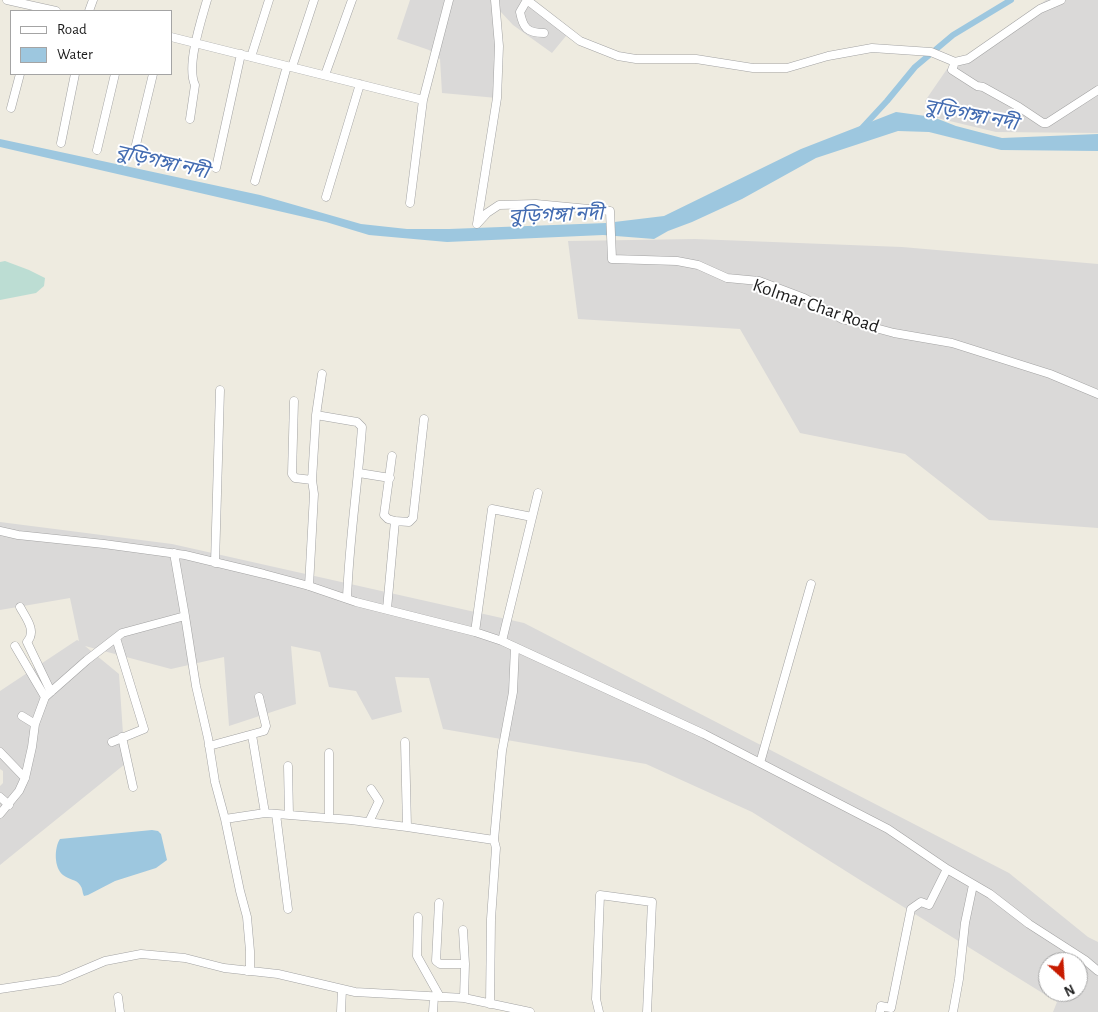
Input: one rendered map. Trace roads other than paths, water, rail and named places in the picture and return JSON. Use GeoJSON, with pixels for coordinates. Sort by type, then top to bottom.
{"type":"FeatureCollection","features":[{"type":"Feature","properties":{"kind":"street"},"geometry":{"type":"LineString","coordinates":[[7,0],[53,10]]}},
{"type":"Feature","properties":{"kind":"street"},"geometry":{"type":"LineString","coordinates":[[190,119],[195,85],[193,70],[196,43],[206,0]]}},
{"type":"Feature","properties":{"kind":"street"},"geometry":{"type":"LineString","coordinates":[[251,57],[269,0]]}},
{"type":"Feature","properties":{"kind":"street"},"geometry":{"type":"LineString","coordinates":[[255,182],[289,66],[314,0]]}},
{"type":"Feature","properties":{"kind":"street"},"geometry":{"type":"LineString","coordinates":[[324,75],[352,0]]}},
{"type":"Feature","properties":{"kind":"street"},"geometry":{"type":"LineString","coordinates":[[410,203],[423,100],[449,0]]}},
{"type":"Feature","properties":{"kind":"street","name":"Kolmar Char Road"},"geometry":{"type":"LineString","coordinates":[[495,0],[499,46],[497,98],[477,224],[499,205],[536,204],[610,211],[612,259],[677,261],[698,266],[727,278],[759,281],[804,298],[842,319],[894,333],[952,343],[1050,374],[1098,394]]}},
{"type":"Feature","properties":{"kind":"street"},"geometry":{"type":"LineString","coordinates":[[544,33],[533,33],[522,23],[520,12],[527,0],[580,41],[618,56],[636,59],[696,59],[753,68],[787,68],[828,56],[872,48],[931,52],[952,60],[968,59],[1040,9],[1061,0]]}},
{"type":"Feature","properties":{"kind":"street"},"geometry":{"type":"LineString","coordinates":[[172,37],[423,100]]}},
{"type":"Feature","properties":{"kind":"street"},"geometry":{"type":"LineString","coordinates":[[216,168],[241,54]]}},
{"type":"Feature","properties":{"kind":"street"},"geometry":{"type":"LineString","coordinates":[[952,60],[952,70],[978,86],[1020,107],[1043,123],[1047,123],[1098,90]]}},
{"type":"Feature","properties":{"kind":"street"},"geometry":{"type":"LineString","coordinates":[[10,108],[20,75]]}},
{"type":"Feature","properties":{"kind":"street"},"geometry":{"type":"LineString","coordinates":[[61,144],[75,75]]}},
{"type":"Feature","properties":{"kind":"street"},"geometry":{"type":"LineString","coordinates":[[96,150],[115,75]]}},
{"type":"Feature","properties":{"kind":"street"},"geometry":{"type":"LineString","coordinates":[[134,153],[153,75]]}},
{"type":"Feature","properties":{"kind":"street"},"geometry":{"type":"LineString","coordinates":[[326,197],[360,84]]}},
{"type":"Feature","properties":{"kind":"street"},"geometry":{"type":"LineString","coordinates":[[309,586],[314,494],[312,480],[316,415],[322,374]]}},
{"type":"Feature","properties":{"kind":"street"},"geometry":{"type":"LineString","coordinates":[[215,562],[220,390]]}},
{"type":"Feature","properties":{"kind":"street"},"geometry":{"type":"LineString","coordinates":[[294,401],[292,474],[295,478],[312,480]]}},
{"type":"Feature","properties":{"kind":"street"},"geometry":{"type":"LineString","coordinates":[[316,415],[361,424],[358,473],[349,551],[347,599]]}},
{"type":"Feature","properties":{"kind":"street"},"geometry":{"type":"LineString","coordinates":[[392,456],[384,515],[388,519],[395,521],[409,522],[413,518],[424,420]]}},
{"type":"Feature","properties":{"kind":"street"},"geometry":{"type":"LineString","coordinates":[[358,473],[390,478]]}},
{"type":"Feature","properties":{"kind":"street"},"geometry":{"type":"LineString","coordinates":[[502,641],[538,493]]}},
{"type":"Feature","properties":{"kind":"street"},"geometry":{"type":"LineString","coordinates":[[475,632],[492,509],[532,517]]}},
{"type":"Feature","properties":{"kind":"street"},"geometry":{"type":"LineString","coordinates":[[387,608],[395,521]]}},
{"type":"Feature","properties":{"kind":"street"},"geometry":{"type":"LineString","coordinates":[[0,531],[18,536],[174,553],[309,586],[347,599],[387,608],[502,641],[704,734],[888,829],[947,869],[997,898],[1029,924],[1085,960],[1098,971]]}},
{"type":"Feature","properties":{"kind":"street"},"geometry":{"type":"LineString","coordinates":[[174,553],[196,686],[215,782],[226,819],[247,918],[250,952],[250,967],[247,971]]}},
{"type":"Feature","properties":{"kind":"street"},"geometry":{"type":"LineString","coordinates":[[760,763],[811,584]]}},
{"type":"Feature","properties":{"kind":"street"},"geometry":{"type":"LineString","coordinates":[[20,607],[32,632],[31,638],[27,642],[48,694]]}},
{"type":"Feature","properties":{"kind":"street"},"geometry":{"type":"LineString","coordinates":[[0,814],[19,791],[25,778],[35,724],[48,694],[122,633],[184,616]]}},
{"type":"Feature","properties":{"kind":"street"},"geometry":{"type":"LineString","coordinates":[[112,742],[144,729],[116,638]]}},
{"type":"Feature","properties":{"kind":"street"},"geometry":{"type":"LineString","coordinates":[[15,646],[48,694]]}},
{"type":"Feature","properties":{"kind":"street"},"geometry":{"type":"LineString","coordinates":[[490,1004],[491,919],[496,848],[494,840],[502,751],[513,692],[515,647]]}},
{"type":"Feature","properties":{"kind":"street"},"geometry":{"type":"LineString","coordinates":[[209,746],[264,731],[259,697]]}},
{"type":"Feature","properties":{"kind":"street"},"geometry":{"type":"LineString","coordinates":[[22,716],[35,724]]}},
{"type":"Feature","properties":{"kind":"street"},"geometry":{"type":"LineString","coordinates":[[252,735],[265,813]]}},
{"type":"Feature","properties":{"kind":"street"},"geometry":{"type":"LineString","coordinates":[[122,737],[133,787]]}},
{"type":"Feature","properties":{"kind":"street"},"geometry":{"type":"LineString","coordinates":[[406,742],[407,827]]}},
{"type":"Feature","properties":{"kind":"street"},"geometry":{"type":"LineString","coordinates":[[0,752],[25,778]]}},
{"type":"Feature","properties":{"kind":"street"},"geometry":{"type":"LineString","coordinates":[[328,753],[329,818]]}},
{"type":"Feature","properties":{"kind":"street"},"geometry":{"type":"LineString","coordinates":[[288,766],[289,815]]}},
{"type":"Feature","properties":{"kind":"street"},"geometry":{"type":"LineString","coordinates":[[369,822],[379,801],[371,789]]}},
{"type":"Feature","properties":{"kind":"street"},"geometry":{"type":"LineString","coordinates":[[0,796],[9,804]]}},
{"type":"Feature","properties":{"kind":"street"},"geometry":{"type":"LineString","coordinates":[[226,819],[265,813],[329,818],[494,840]]}},
{"type":"Feature","properties":{"kind":"street"},"geometry":{"type":"LineString","coordinates":[[276,814],[288,909]]}},
{"type":"Feature","properties":{"kind":"street"},"geometry":{"type":"LineString","coordinates":[[880,1012],[881,1006],[890,1008],[911,909],[921,902],[929,905],[947,869]]}},
{"type":"Feature","properties":{"kind":"street"},"geometry":{"type":"LineString","coordinates":[[952,1012],[959,979],[965,923],[973,885]]}},
{"type":"Feature","properties":{"kind":"street"},"geometry":{"type":"LineString","coordinates":[[599,1012],[596,999],[600,894],[652,902],[647,1012]]}},
{"type":"Feature","properties":{"kind":"street"},"geometry":{"type":"LineString","coordinates":[[439,903],[436,961],[440,964],[465,964]]}},
{"type":"Feature","properties":{"kind":"street"},"geometry":{"type":"LineString","coordinates":[[418,916],[418,956],[437,997],[433,1012]]}},
{"type":"Feature","properties":{"kind":"street"},"geometry":{"type":"LineString","coordinates":[[463,930],[464,998]]}},
{"type":"Feature","properties":{"kind":"street"},"geometry":{"type":"LineString","coordinates":[[0,989],[60,980],[104,961],[142,954],[185,958],[224,968],[278,974],[355,992],[464,998],[530,1012]]}},
{"type":"Feature","properties":{"kind":"street"},"geometry":{"type":"LineString","coordinates":[[341,1012],[342,989]]}},
{"type":"Feature","properties":{"kind":"street"},"geometry":{"type":"LineString","coordinates":[[118,997],[120,1012]]}},
{"type":"Feature","properties":{"kind":"water"},"geometry":{"type":"Polygon","coordinates":[[[896,112],[933,117],[956,126],[1002,138],[1098,134],[1098,151],[1001,150],[929,132],[898,131],[816,158],[742,199],[654,239],[603,235],[447,242],[369,235],[326,222],[0,147],[0,139],[260,195],[361,224],[407,229],[449,229],[606,223],[664,216],[801,149],[896,112]]]}},
{"type":"Feature","properties":{"kind":"water"},"geometry":{"type":"Polygon","coordinates":[[[158,831],[161,834],[167,860],[156,868],[115,881],[84,896],[82,888],[78,883],[63,875],[58,868],[56,852],[60,839],[158,831]]]}},
{"type":"Feature","properties":{"kind":"waterway"},"geometry":{"type":"LineString","coordinates":[[862,128],[915,67],[953,35],[1011,0]]}},
{"type":"Feature","properties":{"kind":"water label","name":"বুড়িগঙ্গা নদী"},"geometry":{"type":"Point","coordinates":[971,115]}},
{"type":"Feature","properties":{"kind":"water label","name":"বুড়িগঙ্গা নদী"},"geometry":{"type":"Point","coordinates":[162,162]}},
{"type":"Feature","properties":{"kind":"water label","name":"বুড়িগঙ্গা নদী"},"geometry":{"type":"Point","coordinates":[556,215]}}]}
